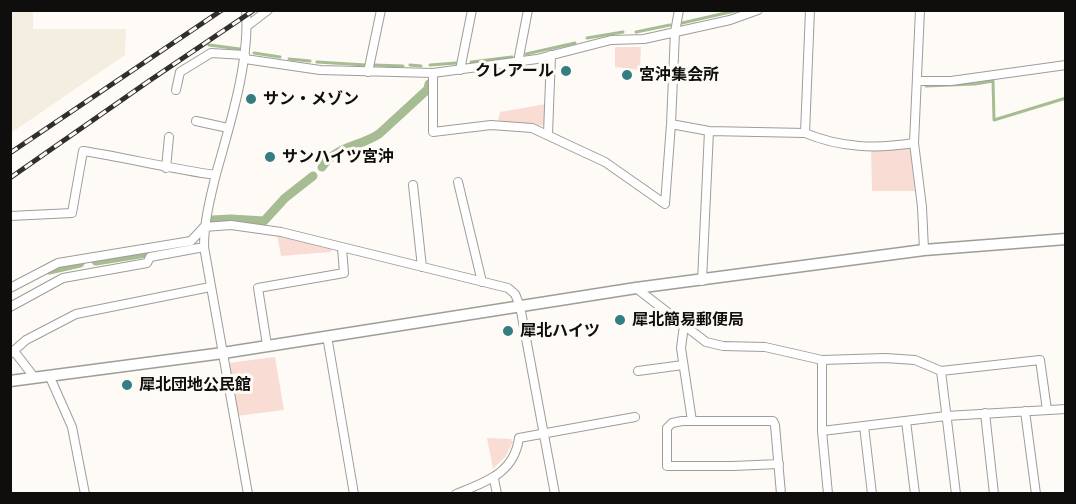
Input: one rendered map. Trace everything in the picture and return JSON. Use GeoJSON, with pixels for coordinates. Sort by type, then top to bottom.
{"type":"FeatureCollection","features":[{"type":"Feature","properties":{"kind":"street"},"geometry":{"type":"LineString","coordinates":[[246,10],[245,57],[204,227],[204,247],[248,494]]}},
{"type":"Feature","properties":{"kind":"street"},"geometry":{"type":"LineString","coordinates":[[247,26],[268,10]]}},
{"type":"Feature","properties":{"kind":"street"},"geometry":{"type":"LineString","coordinates":[[368,72],[381,10]]}},
{"type":"Feature","properties":{"kind":"street"},"geometry":{"type":"LineString","coordinates":[[460,70],[472,10]]}},
{"type":"Feature","properties":{"kind":"street"},"geometry":{"type":"LineString","coordinates":[[518,62],[528,10]]}},
{"type":"Feature","properties":{"kind":"street"},"geometry":{"type":"LineString","coordinates":[[433,73],[433,132],[491,124],[532,128],[605,162],[665,204],[675,32],[679,10]]}},
{"type":"Feature","properties":{"kind":"street"},"geometry":{"type":"LineString","coordinates":[[176,90],[180,72],[211,53],[320,70],[433,73],[518,62],[611,40],[644,39],[730,20],[758,10]]}},
{"type":"Feature","properties":{"kind":"street"},"geometry":{"type":"LineString","coordinates":[[805,133],[810,10]]}},
{"type":"Feature","properties":{"kind":"street"},"geometry":{"type":"LineString","coordinates":[[920,10],[914,143],[922,207],[924,250]]}},
{"type":"Feature","properties":{"kind":"street"},"geometry":{"type":"LineString","coordinates":[[548,134],[551,55]]}},
{"type":"Feature","properties":{"kind":"street"},"geometry":{"type":"LineString","coordinates":[[917,81],[951,81],[1065,65]]}},
{"type":"Feature","properties":{"kind":"street"},"geometry":{"type":"LineString","coordinates":[[196,121],[228,128]]}},
{"type":"Feature","properties":{"kind":"street"},"geometry":{"type":"LineString","coordinates":[[671,124],[709,131],[805,133],[818,138],[870,148],[914,143]]}},
{"type":"Feature","properties":{"kind":"street"},"geometry":{"type":"LineString","coordinates":[[702,281],[709,131]]}},
{"type":"Feature","properties":{"kind":"street"},"geometry":{"type":"LineString","coordinates":[[166,168],[169,137]]}},
{"type":"Feature","properties":{"kind":"street"},"geometry":{"type":"LineString","coordinates":[[10,216],[72,213],[83,151],[166,168],[216,175]]}},
{"type":"Feature","properties":{"kind":"street"},"geometry":{"type":"LineString","coordinates":[[458,182],[482,282]]}},
{"type":"Feature","properties":{"kind":"street"},"geometry":{"type":"LineString","coordinates":[[413,185],[422,267]]}},
{"type":"Feature","properties":{"kind":"street"},"geometry":{"type":"LineString","coordinates":[[10,288],[58,263],[191,241],[204,227],[231,225],[281,232],[507,288],[515,294],[520,306],[555,494]]}},
{"type":"Feature","properties":{"kind":"street"},"geometry":{"type":"LineString","coordinates":[[10,381],[223,353],[636,288],[924,250],[1065,239]]}},
{"type":"Feature","properties":{"kind":"street"},"geometry":{"type":"LineString","coordinates":[[10,307],[63,279],[147,263],[150,257],[204,247]]}},
{"type":"Feature","properties":{"kind":"street"},"geometry":{"type":"LineString","coordinates":[[267,345],[258,288],[344,273],[342,248]]}},
{"type":"Feature","properties":{"kind":"street"},"geometry":{"type":"LineString","coordinates":[[13,351],[26,340],[76,314],[210,287]]}},
{"type":"Feature","properties":{"kind":"street"},"geometry":{"type":"LineString","coordinates":[[636,288],[706,342],[723,346],[765,347],[822,360],[885,358],[915,360],[941,371],[1040,360],[1047,410]]}},
{"type":"Feature","properties":{"kind":"street"},"geometry":{"type":"LineString","coordinates":[[684,325],[681,348],[692,421]]}},
{"type":"Feature","properties":{"kind":"street"},"geometry":{"type":"LineString","coordinates":[[327,336],[354,494]]}},
{"type":"Feature","properties":{"kind":"street"},"geometry":{"type":"LineString","coordinates":[[10,339],[13,351],[34,377]]}},
{"type":"Feature","properties":{"kind":"street"},"geometry":{"type":"LineString","coordinates":[[822,360],[822,431],[828,494]]}},
{"type":"Feature","properties":{"kind":"street"},"geometry":{"type":"LineString","coordinates":[[638,371],[683,364]]}},
{"type":"Feature","properties":{"kind":"street"},"geometry":{"type":"LineString","coordinates":[[941,371],[956,494]]}},
{"type":"Feature","properties":{"kind":"street"},"geometry":{"type":"LineString","coordinates":[[49,375],[72,427],[85,494]]}},
{"type":"Feature","properties":{"kind":"street"},"geometry":{"type":"LineString","coordinates":[[822,431],[946,416],[1065,409]]}},
{"type":"Feature","properties":{"kind":"street"},"geometry":{"type":"LineString","coordinates":[[1025,411],[1036,494]]}},
{"type":"Feature","properties":{"kind":"street"},"geometry":{"type":"LineString","coordinates":[[985,413],[994,494]]}},
{"type":"Feature","properties":{"kind":"street"},"geometry":{"type":"LineString","coordinates":[[456,494],[494,479],[511,461],[519,438],[635,417]]}},
{"type":"Feature","properties":{"kind":"street"},"geometry":{"type":"LineString","coordinates":[[779,464],[667,465],[667,428],[672,423],[692,421],[772,421],[775,425],[779,464],[781,494]]}},
{"type":"Feature","properties":{"kind":"street"},"geometry":{"type":"LineString","coordinates":[[906,421],[915,494]]}},
{"type":"Feature","properties":{"kind":"street"},"geometry":{"type":"LineString","coordinates":[[864,426],[872,494]]}},
{"type":"Feature","properties":{"kind":"street"},"geometry":{"type":"LineString","coordinates":[[494,479],[497,494]]}},
{"type":"Feature","properties":{"kind":"shaded area"},"geometry":{"type":"Polygon","coordinates":[[[11,10],[33,11],[33,29],[126,29],[125,55],[11,133],[11,10]]]}},
{"type":"Feature","properties":{"kind":"shaded area"},"geometry":{"type":"Polygon","coordinates":[[[615,47],[641,47],[640,70],[615,67],[615,47]]]}},
{"type":"Feature","properties":{"kind":"shaded area"},"geometry":{"type":"Polygon","coordinates":[[[546,104],[546,125],[498,120],[500,112],[546,104]]]}},
{"type":"Feature","properties":{"kind":"shaded area"},"geometry":{"type":"Polygon","coordinates":[[[910,147],[915,191],[872,191],[871,151],[910,147]]]}},
{"type":"Feature","properties":{"kind":"shaded area"},"geometry":{"type":"Polygon","coordinates":[[[277,235],[332,248],[331,252],[281,256],[277,235]]]}},
{"type":"Feature","properties":{"kind":"shaded area"},"geometry":{"type":"Polygon","coordinates":[[[275,357],[284,410],[237,416],[228,363],[275,357]]]}},
{"type":"Feature","properties":{"kind":"shaded area"},"geometry":{"type":"Polygon","coordinates":[[[487,438],[511,439],[513,442],[505,457],[493,469],[487,438]]]}},
{"type":"Feature","properties":{"kind":"waterway"},"geometry":{"type":"LineString","coordinates":[[682,23],[739,10]]}},
{"type":"Feature","properties":{"kind":"waterway"},"geometry":{"type":"LineString","coordinates":[[636,32],[670,25]]}},
{"type":"Feature","properties":{"kind":"waterway"},"geometry":{"type":"LineString","coordinates":[[587,38],[623,32]]}},
{"type":"Feature","properties":{"kind":"waterway"},"geometry":{"type":"LineString","coordinates":[[526,54],[575,43]]}},
{"type":"Feature","properties":{"kind":"waterway"},"geometry":{"type":"LineString","coordinates":[[209,45],[240,49]]}},
{"type":"Feature","properties":{"kind":"waterway"},"geometry":{"type":"LineString","coordinates":[[254,53],[280,57]]}},
{"type":"Feature","properties":{"kind":"waterway"},"geometry":{"type":"LineString","coordinates":[[471,62],[512,57]]}},
{"type":"Feature","properties":{"kind":"waterway"},"geometry":{"type":"LineString","coordinates":[[289,59],[310,61]]}},
{"type":"Feature","properties":{"kind":"waterway"},"geometry":{"type":"LineString","coordinates":[[317,62],[366,65]]}},
{"type":"Feature","properties":{"kind":"waterway"},"geometry":{"type":"LineString","coordinates":[[430,65],[456,63]]}},
{"type":"Feature","properties":{"kind":"waterway"},"geometry":{"type":"LineString","coordinates":[[374,65],[403,66]]}},
{"type":"Feature","properties":{"kind":"waterway"},"geometry":{"type":"LineString","coordinates":[[410,65],[421,66]]}},
{"type":"Feature","properties":{"kind":"waterway"},"geometry":{"type":"LineString","coordinates":[[926,86],[993,81],[994,120],[1066,98]]}},
{"type":"Feature","properties":{"kind":"waterway"},"geometry":{"type":"LineString","coordinates":[[322,167],[334,155],[379,134],[428,89],[429,84]]}},
{"type":"Feature","properties":{"kind":"waterway"},"geometry":{"type":"LineString","coordinates":[[212,220],[264,221],[285,198],[313,176]]}},
{"type":"Feature","properties":{"kind":"waterway"},"geometry":{"type":"LineString","coordinates":[[96,261],[183,247]]}},
{"type":"Feature","properties":{"kind":"waterway"},"geometry":{"type":"LineString","coordinates":[[49,270],[80,263]]}},
{"type":"Feature","properties":{"kind":"railway"},"geometry":{"type":"LineString","coordinates":[[10,153],[222,10]]}},
{"type":"Feature","properties":{"kind":"railway"},"geometry":{"type":"LineString","coordinates":[[10,178],[254,10]]}},
{"type":"Feature","properties":{"kind":"place","name":"クレアール"},"geometry":{"type":"Point","coordinates":[566,71]}},
{"type":"Feature","properties":{"kind":"place","name":"宮沖集会所"},"geometry":{"type":"Point","coordinates":[627,75]}},
{"type":"Feature","properties":{"kind":"place","name":"サン・メゾン"},"geometry":{"type":"Point","coordinates":[251,99]}},
{"type":"Feature","properties":{"kind":"place","name":"サンハイツ宮沖"},"geometry":{"type":"Point","coordinates":[270,157]}},
{"type":"Feature","properties":{"kind":"place","name":"犀北簡易郵便局"},"geometry":{"type":"Point","coordinates":[620,320]}},
{"type":"Feature","properties":{"kind":"place","name":"犀北ハイツ"},"geometry":{"type":"Point","coordinates":[508,331]}},
{"type":"Feature","properties":{"kind":"place","name":"犀北団地公民館"},"geometry":{"type":"Point","coordinates":[127,385]}}]}
